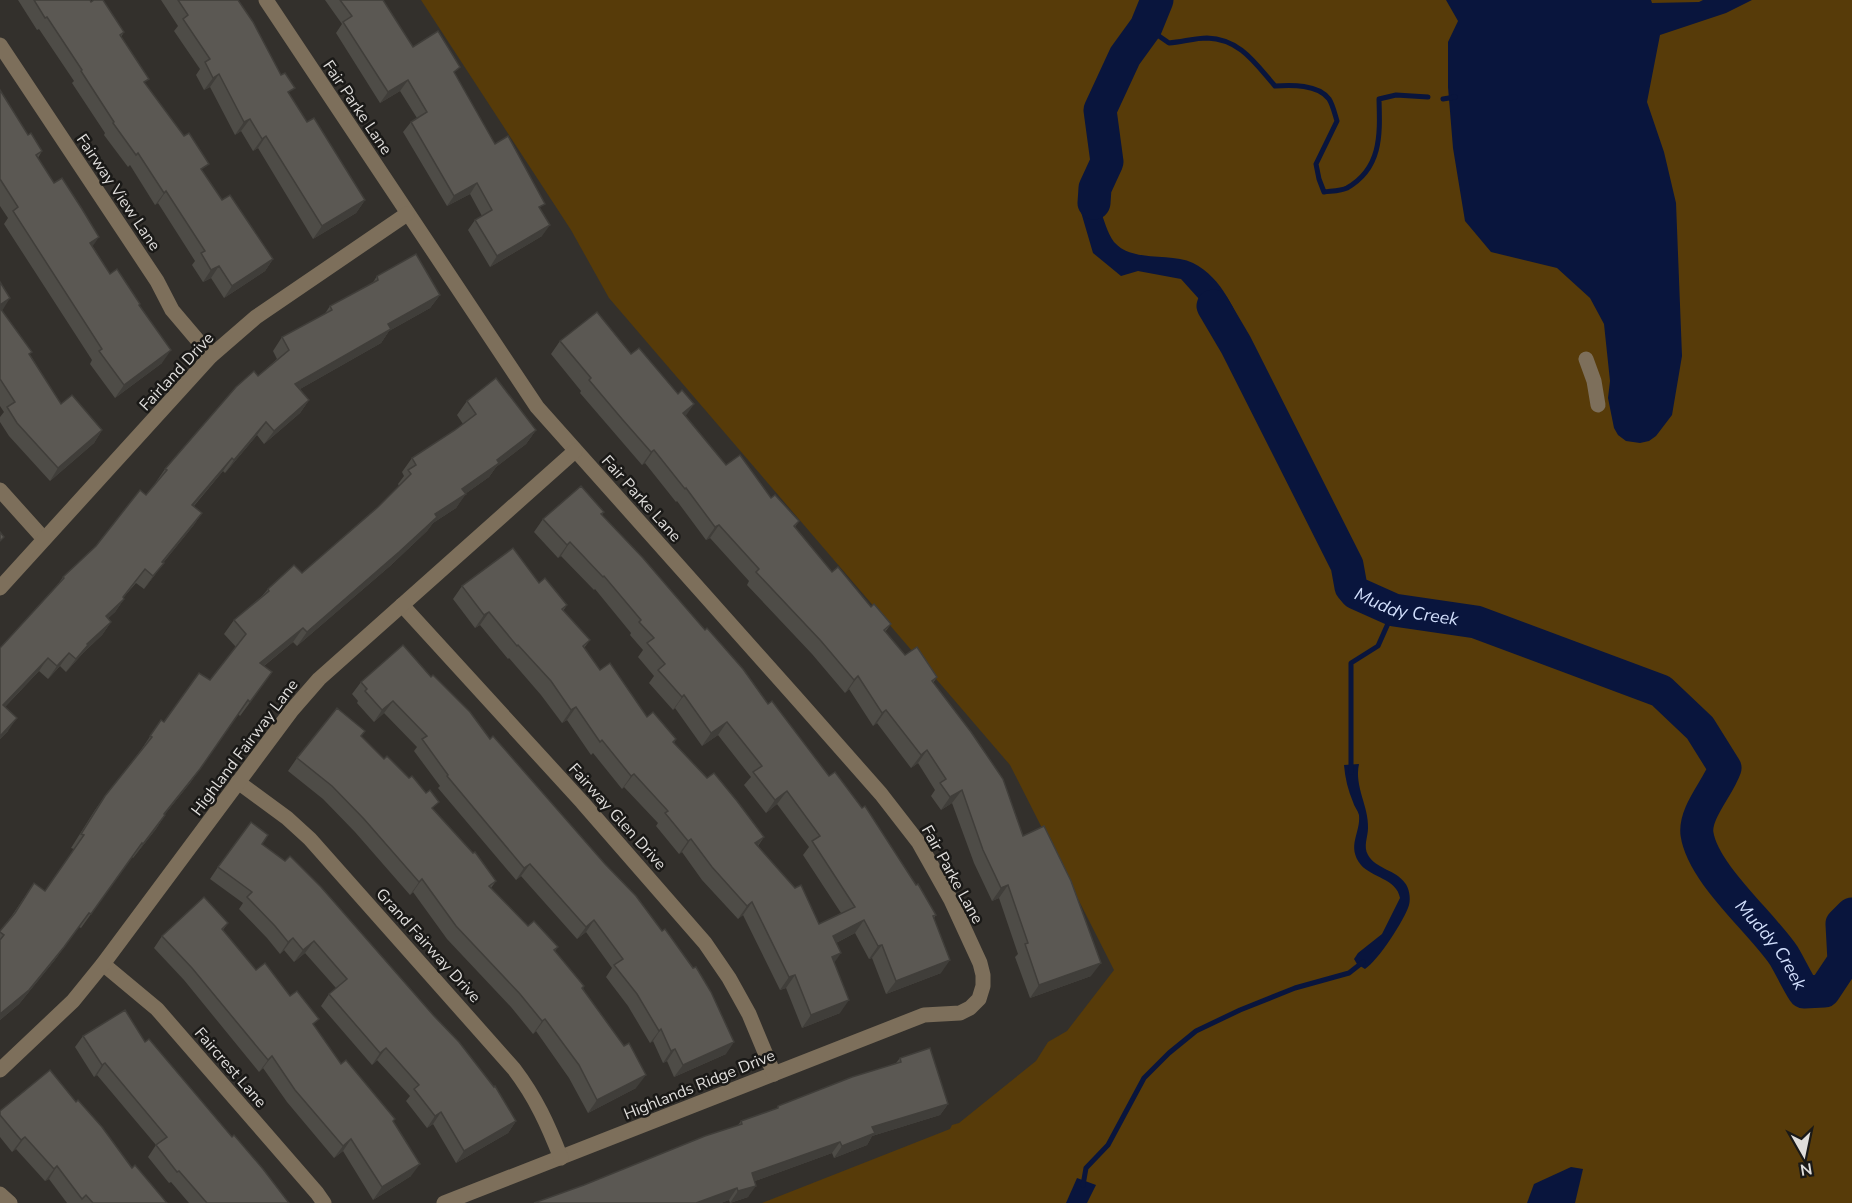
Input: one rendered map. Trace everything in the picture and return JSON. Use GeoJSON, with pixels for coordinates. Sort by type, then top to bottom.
{"type":"FeatureCollection","features":[{"type":"Feature","properties":{"kind":"street","name":"Fair Parke Lane"},"geometry":{"type":"LineString","coordinates":[[266,0],[537,407],[873,786],[919,843],[951,900],[980,963],[983,986],[979,999],[970,1008]]}},
{"type":"Feature","properties":{"kind":"street","name":"Fairway View Lane"},"geometry":{"type":"LineString","coordinates":[[0,45],[128,236],[157,281],[172,310],[211,356]]}},
{"type":"Feature","properties":{"kind":"street","name":"Fairland Drive"},"geometry":{"type":"LineString","coordinates":[[0,588],[211,356],[256,317],[407,214]]}},
{"type":"Feature","properties":{"kind":"street"},"geometry":{"type":"LineString","coordinates":[[1586,359],[1594,381],[1598,405]]}},
{"type":"Feature","properties":{"kind":"street","name":"Highland Fairway Lane"},"geometry":{"type":"LineString","coordinates":[[0,1070],[74,1001],[292,710],[319,679],[575,451]]}},
{"type":"Feature","properties":{"kind":"street"},"geometry":{"type":"LineString","coordinates":[[0,490],[44,539]]}},
{"type":"Feature","properties":{"kind":"street","name":"Fairway Glen Drive"},"geometry":{"type":"LineString","coordinates":[[402,605],[582,802],[705,943],[729,978],[749,1014],[774,1074]]}},
{"type":"Feature","properties":{"kind":"street","name":"Grand Fairway Drive"},"geometry":{"type":"LineString","coordinates":[[238,782],[310,839],[514,1069],[531,1091],[561,1158]]}},
{"type":"Feature","properties":{"kind":"street","name":"Faircrest Lane"},"geometry":{"type":"LineString","coordinates":[[103,964],[157,1009],[324,1203]]}},
{"type":"Feature","properties":{"kind":"street","name":"Highlands Ridge Drive"},"geometry":{"type":"LineString","coordinates":[[444,1203],[924,1015],[960,1012],[970,1008]]}},
{"type":"Feature","properties":{"kind":"street"},"geometry":{"type":"LineString","coordinates":[[0,1194],[10,1203]]}},
{"type":"Feature","properties":{"kind":"shaded area"},"geometry":{"type":"Polygon","coordinates":[[[421,0],[1852,0],[1852,1203],[762,1203],[950,1129],[952,1125],[959,1123],[1036,1061],[1048,1042],[1067,1031],[1114,970],[1010,765],[609,298],[571,230],[421,0]]]}},
{"type":"Feature","properties":{"kind":"water"},"geometry":{"type":"Polygon","coordinates":[[[1446,0],[1651,0],[1652,3],[1752,0],[1726,13],[1660,35],[1647,102],[1664,152],[1676,203],[1682,356],[1672,415],[1656,436],[1649,441],[1640,443],[1626,441],[1618,435],[1614,428],[1608,398],[1610,381],[1604,324],[1590,298],[1557,268],[1491,252],[1465,221],[1453,148],[1448,87],[1448,42],[1458,21],[1446,0]]]}},
{"type":"Feature","properties":{"kind":"water"},"geometry":{"type":"Polygon","coordinates":[[[1093,151],[1119,172],[1099,208],[1114,242],[1131,253],[1184,260],[1203,269],[1227,297],[1249,340],[1223,349],[1199,299],[1181,279],[1138,271],[1121,276],[1093,253],[1081,212],[1093,151]]]}},
{"type":"Feature","properties":{"kind":"water"},"geometry":{"type":"Polygon","coordinates":[[[1359,764],[1358,781],[1368,820],[1366,845],[1368,855],[1405,883],[1410,899],[1402,920],[1390,939],[1377,958],[1365,969],[1354,959],[1358,953],[1382,934],[1400,898],[1389,882],[1361,865],[1355,852],[1359,815],[1348,788],[1344,765],[1359,764]]]}},
{"type":"Feature","properties":{"kind":"water"},"geometry":{"type":"Polygon","coordinates":[[[1571,1167],[1583,1169],[1575,1203],[1527,1203],[1534,1184],[1571,1167]]]}},
{"type":"Feature","properties":{"kind":"water"},"geometry":{"type":"Polygon","coordinates":[[[1077,1178],[1096,1185],[1087,1203],[1066,1203],[1077,1178]]]}},
{"type":"Feature","properties":{"kind":"building"},"geometry":{"type":"Polygon","coordinates":[[[34,0],[90,0],[91,2],[103,0],[124,32],[120,35],[149,79],[144,82],[184,136],[189,133],[209,164],[201,169],[222,200],[230,195],[273,259],[232,286],[219,266],[211,270],[201,253],[205,251],[166,191],[164,193],[138,153],[136,155],[113,123],[82,70],[34,0]]]}},
{"type":"Feature","properties":{"kind":"building"},"geometry":{"type":"Polygon","coordinates":[[[178,0],[238,0],[253,22],[281,75],[285,73],[295,88],[288,92],[307,122],[314,118],[365,200],[322,226],[266,136],[262,139],[250,119],[244,122],[219,74],[213,78],[205,62],[210,59],[183,19],[188,15],[178,0]]]}},
{"type":"Feature","properties":{"kind":"building"},"geometry":{"type":"Polygon","coordinates":[[[340,0],[383,0],[413,47],[438,31],[460,67],[454,72],[495,144],[508,136],[545,204],[539,207],[550,225],[497,256],[475,220],[492,210],[477,183],[454,196],[411,122],[427,112],[408,80],[388,92],[343,22],[352,16],[340,0]]]}},
{"type":"Feature","properties":{"kind":"building"},"geometry":{"type":"Polygon","coordinates":[[[0,90],[28,135],[31,133],[42,151],[36,155],[54,183],[62,178],[99,237],[90,243],[110,274],[117,269],[171,350],[124,385],[99,351],[102,349],[13,211],[18,207],[0,179],[0,90]]]}},
{"type":"Feature","properties":{"kind":"building"},"geometry":{"type":"Polygon","coordinates":[[[416,254],[440,295],[388,324],[391,329],[295,384],[309,400],[274,431],[266,422],[234,460],[232,458],[192,505],[202,513],[162,562],[164,563],[153,576],[145,569],[123,597],[124,599],[106,616],[111,622],[87,644],[76,659],[69,653],[57,666],[48,658],[3,705],[17,718],[0,736],[0,648],[63,577],[96,546],[140,490],[146,495],[167,470],[165,469],[236,387],[254,371],[258,376],[289,350],[282,337],[332,310],[330,306],[378,280],[377,276],[416,254]]]}},
{"type":"Feature","properties":{"kind":"building"},"geometry":{"type":"Polygon","coordinates":[[[0,282],[10,298],[0,305],[0,282]]]}},
{"type":"Feature","properties":{"kind":"building"},"geometry":{"type":"Polygon","coordinates":[[[0,308],[32,352],[29,354],[61,404],[72,395],[102,430],[58,468],[17,423],[7,407],[15,402],[0,379],[0,308]]]}},
{"type":"Feature","properties":{"kind":"building"},"geometry":{"type":"Polygon","coordinates":[[[597,312],[631,354],[639,348],[678,394],[682,390],[694,404],[683,413],[726,465],[740,455],[771,498],[775,495],[799,521],[794,526],[832,572],[838,567],[871,607],[874,604],[891,624],[884,630],[905,655],[917,647],[937,677],[932,681],[1003,779],[1023,836],[1044,826],[1071,881],[1101,963],[1039,985],[1025,944],[1028,943],[1008,885],[1001,888],[983,850],[962,790],[950,797],[940,783],[946,779],[927,750],[921,755],[886,710],[882,713],[858,676],[854,680],[756,572],[759,569],[719,525],[715,527],[654,450],[651,452],[589,380],[591,378],[560,341],[597,312]]]}},
{"type":"Feature","properties":{"kind":"building"},"geometry":{"type":"Polygon","coordinates":[[[496,378],[536,430],[497,460],[499,463],[462,489],[466,494],[435,514],[437,517],[307,632],[303,628],[260,663],[272,672],[250,702],[248,700],[200,769],[142,843],[91,914],[89,913],[29,990],[0,1014],[0,940],[4,935],[0,931],[15,913],[34,883],[45,891],[84,835],[81,834],[105,796],[152,737],[150,736],[161,720],[164,722],[199,673],[210,680],[246,634],[234,620],[269,591],[268,589],[294,565],[302,573],[378,507],[411,474],[408,470],[416,465],[412,458],[476,414],[467,401],[496,378]]]}},
{"type":"Feature","properties":{"kind":"building"},"geometry":{"type":"Polygon","coordinates":[[[581,486],[604,512],[601,514],[743,669],[768,704],[772,701],[829,776],[835,772],[862,808],[865,806],[916,885],[918,884],[936,915],[933,916],[950,960],[896,981],[882,945],[878,946],[864,920],[833,936],[841,953],[832,957],[849,1000],[811,1015],[795,975],[789,977],[752,902],[747,906],[712,867],[691,839],[688,841],[665,813],[668,811],[634,774],[631,776],[602,740],[600,742],[576,707],[571,710],[551,681],[517,646],[489,612],[484,615],[462,586],[513,548],[539,583],[545,578],[567,605],[562,609],[590,640],[583,646],[600,670],[610,663],[647,717],[653,712],[676,739],[673,742],[707,778],[714,773],[737,801],[764,837],[755,843],[795,888],[801,885],[819,924],[855,907],[812,841],[820,836],[787,791],[775,800],[753,772],[762,766],[727,722],[711,733],[684,695],[682,697],[658,670],[665,664],[647,643],[654,638],[639,622],[641,620],[604,576],[570,542],[567,545],[543,519],[581,486]]]}},
{"type":"Feature","properties":{"kind":"building"},"geometry":{"type":"Polygon","coordinates":[[[403,645],[431,677],[433,675],[470,712],[490,739],[493,736],[636,896],[662,931],[665,929],[693,968],[696,967],[711,992],[734,1042],[683,1065],[675,1049],[671,1051],[661,1029],[659,1031],[637,994],[614,965],[623,959],[594,920],[586,927],[530,864],[524,868],[447,776],[422,739],[427,736],[393,701],[382,710],[365,691],[367,689],[361,682],[403,645]]]}},
{"type":"Feature","properties":{"kind":"building"},"geometry":{"type":"Polygon","coordinates":[[[337,708],[365,731],[361,736],[384,759],[387,756],[409,778],[412,776],[426,793],[430,790],[439,802],[432,808],[473,853],[475,852],[496,881],[489,886],[528,926],[534,921],[558,947],[554,950],[584,986],[582,988],[624,1046],[629,1043],[646,1075],[597,1100],[579,1065],[545,1019],[542,1021],[520,994],[456,926],[422,879],[419,882],[332,786],[297,758],[337,708]]]}},
{"type":"Feature","properties":{"kind":"building"},"geometry":{"type":"Polygon","coordinates":[[[251,822],[268,835],[262,844],[285,861],[290,856],[321,887],[459,1042],[495,1086],[516,1121],[464,1151],[441,1112],[435,1116],[414,1089],[419,1085],[386,1048],[380,1053],[329,994],[347,979],[314,941],[303,950],[293,938],[288,942],[247,897],[252,892],[218,867],[251,822]]]}},
{"type":"Feature","properties":{"kind":"building"},"geometry":{"type":"Polygon","coordinates":[[[204,897],[228,923],[222,929],[256,970],[265,963],[290,996],[297,991],[319,1019],[313,1024],[341,1064],[346,1060],[395,1119],[393,1121],[420,1164],[382,1187],[351,1139],[343,1146],[295,1090],[272,1056],[268,1060],[192,968],[162,936],[204,897]]]}},
{"type":"Feature","properties":{"kind":"building"},"geometry":{"type":"Polygon","coordinates":[[[125,1010],[145,1042],[149,1039],[232,1137],[234,1135],[289,1203],[207,1203],[179,1171],[177,1172],[156,1145],[167,1137],[105,1063],[102,1065],[83,1036],[125,1010]]]}},
{"type":"Feature","properties":{"kind":"building"},"geometry":{"type":"Polygon","coordinates":[[[930,1048],[948,1104],[872,1127],[875,1133],[842,1146],[840,1142],[752,1173],[756,1186],[738,1191],[737,1188],[696,1203],[534,1203],[705,1136],[742,1124],[741,1121],[852,1077],[901,1062],[900,1058],[930,1048]]]}},
{"type":"Feature","properties":{"kind":"building"},"geometry":{"type":"Polygon","coordinates":[[[50,1070],[76,1102],[78,1100],[102,1127],[132,1168],[135,1165],[167,1203],[93,1203],[86,1195],[82,1199],[57,1166],[54,1169],[25,1137],[21,1140],[0,1115],[0,1111],[50,1070]]]}},
{"type":"Feature","properties":{"kind":"waterway","name":"Muddy Creek"},"geometry":{"type":"LineString","coordinates":[[1094,203],[1095,188],[1107,162],[1100,110],[1125,56],[1146,27],[1157,0]]}},
{"type":"Feature","properties":{"kind":"waterway"},"geometry":{"type":"LineString","coordinates":[[1146,27],[1169,43],[1207,38],[1219,39],[1246,54],[1275,86],[1304,86],[1324,94],[1330,101],[1337,121],[1316,164],[1324,192],[1347,188],[1367,171],[1373,160],[1379,137],[1379,99],[1396,95],[1428,97]]}},
{"type":"Feature","properties":{"kind":"waterway"},"geometry":{"type":"LineString","coordinates":[[1443,99],[1455,97]]}},
{"type":"Feature","properties":{"kind":"waterway","name":"Muddy Creek"},"geometry":{"type":"LineString","coordinates":[[1213,306],[1236,345],[1347,565],[1351,587],[1356,593],[1394,610],[1476,622],[1661,691],[1700,728],[1725,768],[1699,818],[1697,834],[1702,849],[1721,881],[1784,956],[1804,992],[1824,991],[1844,961],[1842,924],[1852,914]]}},
{"type":"Feature","properties":{"kind":"waterway"},"geometry":{"type":"LineString","coordinates":[[1351,772],[1351,663],[1378,646],[1394,610]]}},
{"type":"Feature","properties":{"kind":"waterway"},"geometry":{"type":"LineString","coordinates":[[1083,1185],[1086,1168],[1108,1145],[1144,1078],[1196,1031],[1295,988],[1349,973],[1363,962]]}}]}
